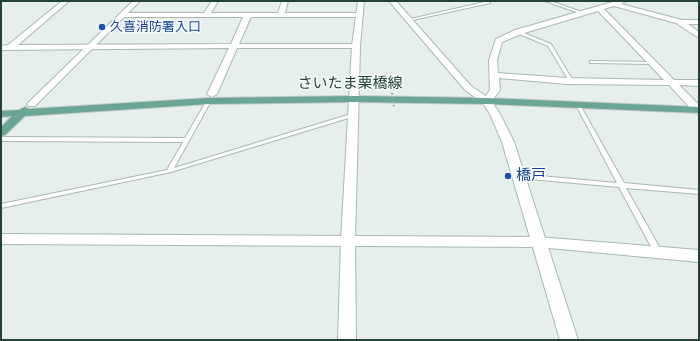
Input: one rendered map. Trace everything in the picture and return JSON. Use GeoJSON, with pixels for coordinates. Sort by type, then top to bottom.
{"type":"FeatureCollection","features":[{"type":"Feature","properties":{"kind":"main road","name":"さいたま栗橋線"},"geometry":{"type":"LineString","coordinates":[[1,107],[32,104],[355,95],[485,97],[697,107]]}},
{"type":"Feature","properties":{"kind":"main road","name":"さいたま栗橋線"},"geometry":{"type":"LineString","coordinates":[[485,97],[578,105],[697,107]]}},
{"type":"Feature","properties":{"kind":"main road","name":"さいたま栗橋線"},"geometry":{"type":"LineString","coordinates":[[1,114],[211,98]]}},
{"type":"Feature","properties":{"kind":"main road"},"geometry":{"type":"LineString","coordinates":[[1,133],[32,104]]}},
{"type":"Feature","properties":{"kind":"street"},"geometry":{"type":"LineString","coordinates":[[1,56],[66,1]]}},
{"type":"Feature","properties":{"kind":"street"},"geometry":{"type":"LineString","coordinates":[[32,104],[137,1]]}},
{"type":"Feature","properties":{"kind":"street"},"geometry":{"type":"LineString","coordinates":[[206,15],[215,1]]}},
{"type":"Feature","properties":{"kind":"street"},"geometry":{"type":"LineString","coordinates":[[281,15],[285,1]]}},
{"type":"Feature","properties":{"kind":"street"},"geometry":{"type":"LineString","coordinates":[[347,340],[348,240],[356,46],[360,1]]}},
{"type":"Feature","properties":{"kind":"street"},"geometry":{"type":"LineString","coordinates":[[392,1],[460,80],[485,97],[508,142],[569,340]]}},
{"type":"Feature","properties":{"kind":"street"},"geometry":{"type":"LineString","coordinates":[[485,97],[495,90],[493,60],[496,46],[503,39],[518,32],[624,1]]}},
{"type":"Feature","properties":{"kind":"street"},"geometry":{"type":"LineString","coordinates":[[615,4],[681,22],[699,22]]}},
{"type":"Feature","properties":{"kind":"street"},"geometry":{"type":"LineString","coordinates":[[599,8],[697,107]]}},
{"type":"Feature","properties":{"kind":"street"},"geometry":{"type":"LineString","coordinates":[[123,15],[359,15]]}},
{"type":"Feature","properties":{"kind":"street"},"geometry":{"type":"LineString","coordinates":[[211,98],[248,15]]}},
{"type":"Feature","properties":{"kind":"street"},"geometry":{"type":"LineString","coordinates":[[681,22],[699,36]]}},
{"type":"Feature","properties":{"kind":"street"},"geometry":{"type":"LineString","coordinates":[[1,48],[90,46],[356,46]]}},
{"type":"Feature","properties":{"kind":"street"},"geometry":{"type":"LineString","coordinates":[[494,75],[571,81],[699,83]]}},
{"type":"Feature","properties":{"kind":"street"},"geometry":{"type":"LineString","coordinates":[[1,239],[538,242],[699,256]]}},
{"type":"Feature","properties":{"kind":"lane"},"geometry":{"type":"LineString","coordinates":[[547,1],[583,12]]}},
{"type":"Feature","properties":{"kind":"lane"},"geometry":{"type":"LineString","coordinates":[[408,20],[489,2]]}},
{"type":"Feature","properties":{"kind":"lane"},"geometry":{"type":"LineString","coordinates":[[518,32],[550,44],[571,81]]}},
{"type":"Feature","properties":{"kind":"lane"},"geometry":{"type":"LineString","coordinates":[[592,62],[654,63]]}},
{"type":"Feature","properties":{"kind":"lane"},"geometry":{"type":"LineString","coordinates":[[169,171],[211,98]]}},
{"type":"Feature","properties":{"kind":"lane"},"geometry":{"type":"LineString","coordinates":[[578,105],[658,252]]}},
{"type":"Feature","properties":{"kind":"lane"},"geometry":{"type":"LineString","coordinates":[[1,206],[169,171],[353,115]]}},
{"type":"Feature","properties":{"kind":"lane"},"geometry":{"type":"LineString","coordinates":[[1,139],[186,140]]}},
{"type":"Feature","properties":{"kind":"lane"},"geometry":{"type":"LineString","coordinates":[[518,176],[699,192]]}},
{"type":"Feature","properties":{"kind":"path"},"geometry":{"type":"LineString","coordinates":[[369,85],[391,85],[394,108]]}},
{"type":"Feature","properties":{"kind":"place","name":"久喜消防署入口"},"geometry":{"type":"Point","coordinates":[102,27]}},
{"type":"Feature","properties":{"kind":"place","name":"橋戸"},"geometry":{"type":"Point","coordinates":[508,176]}}]}
